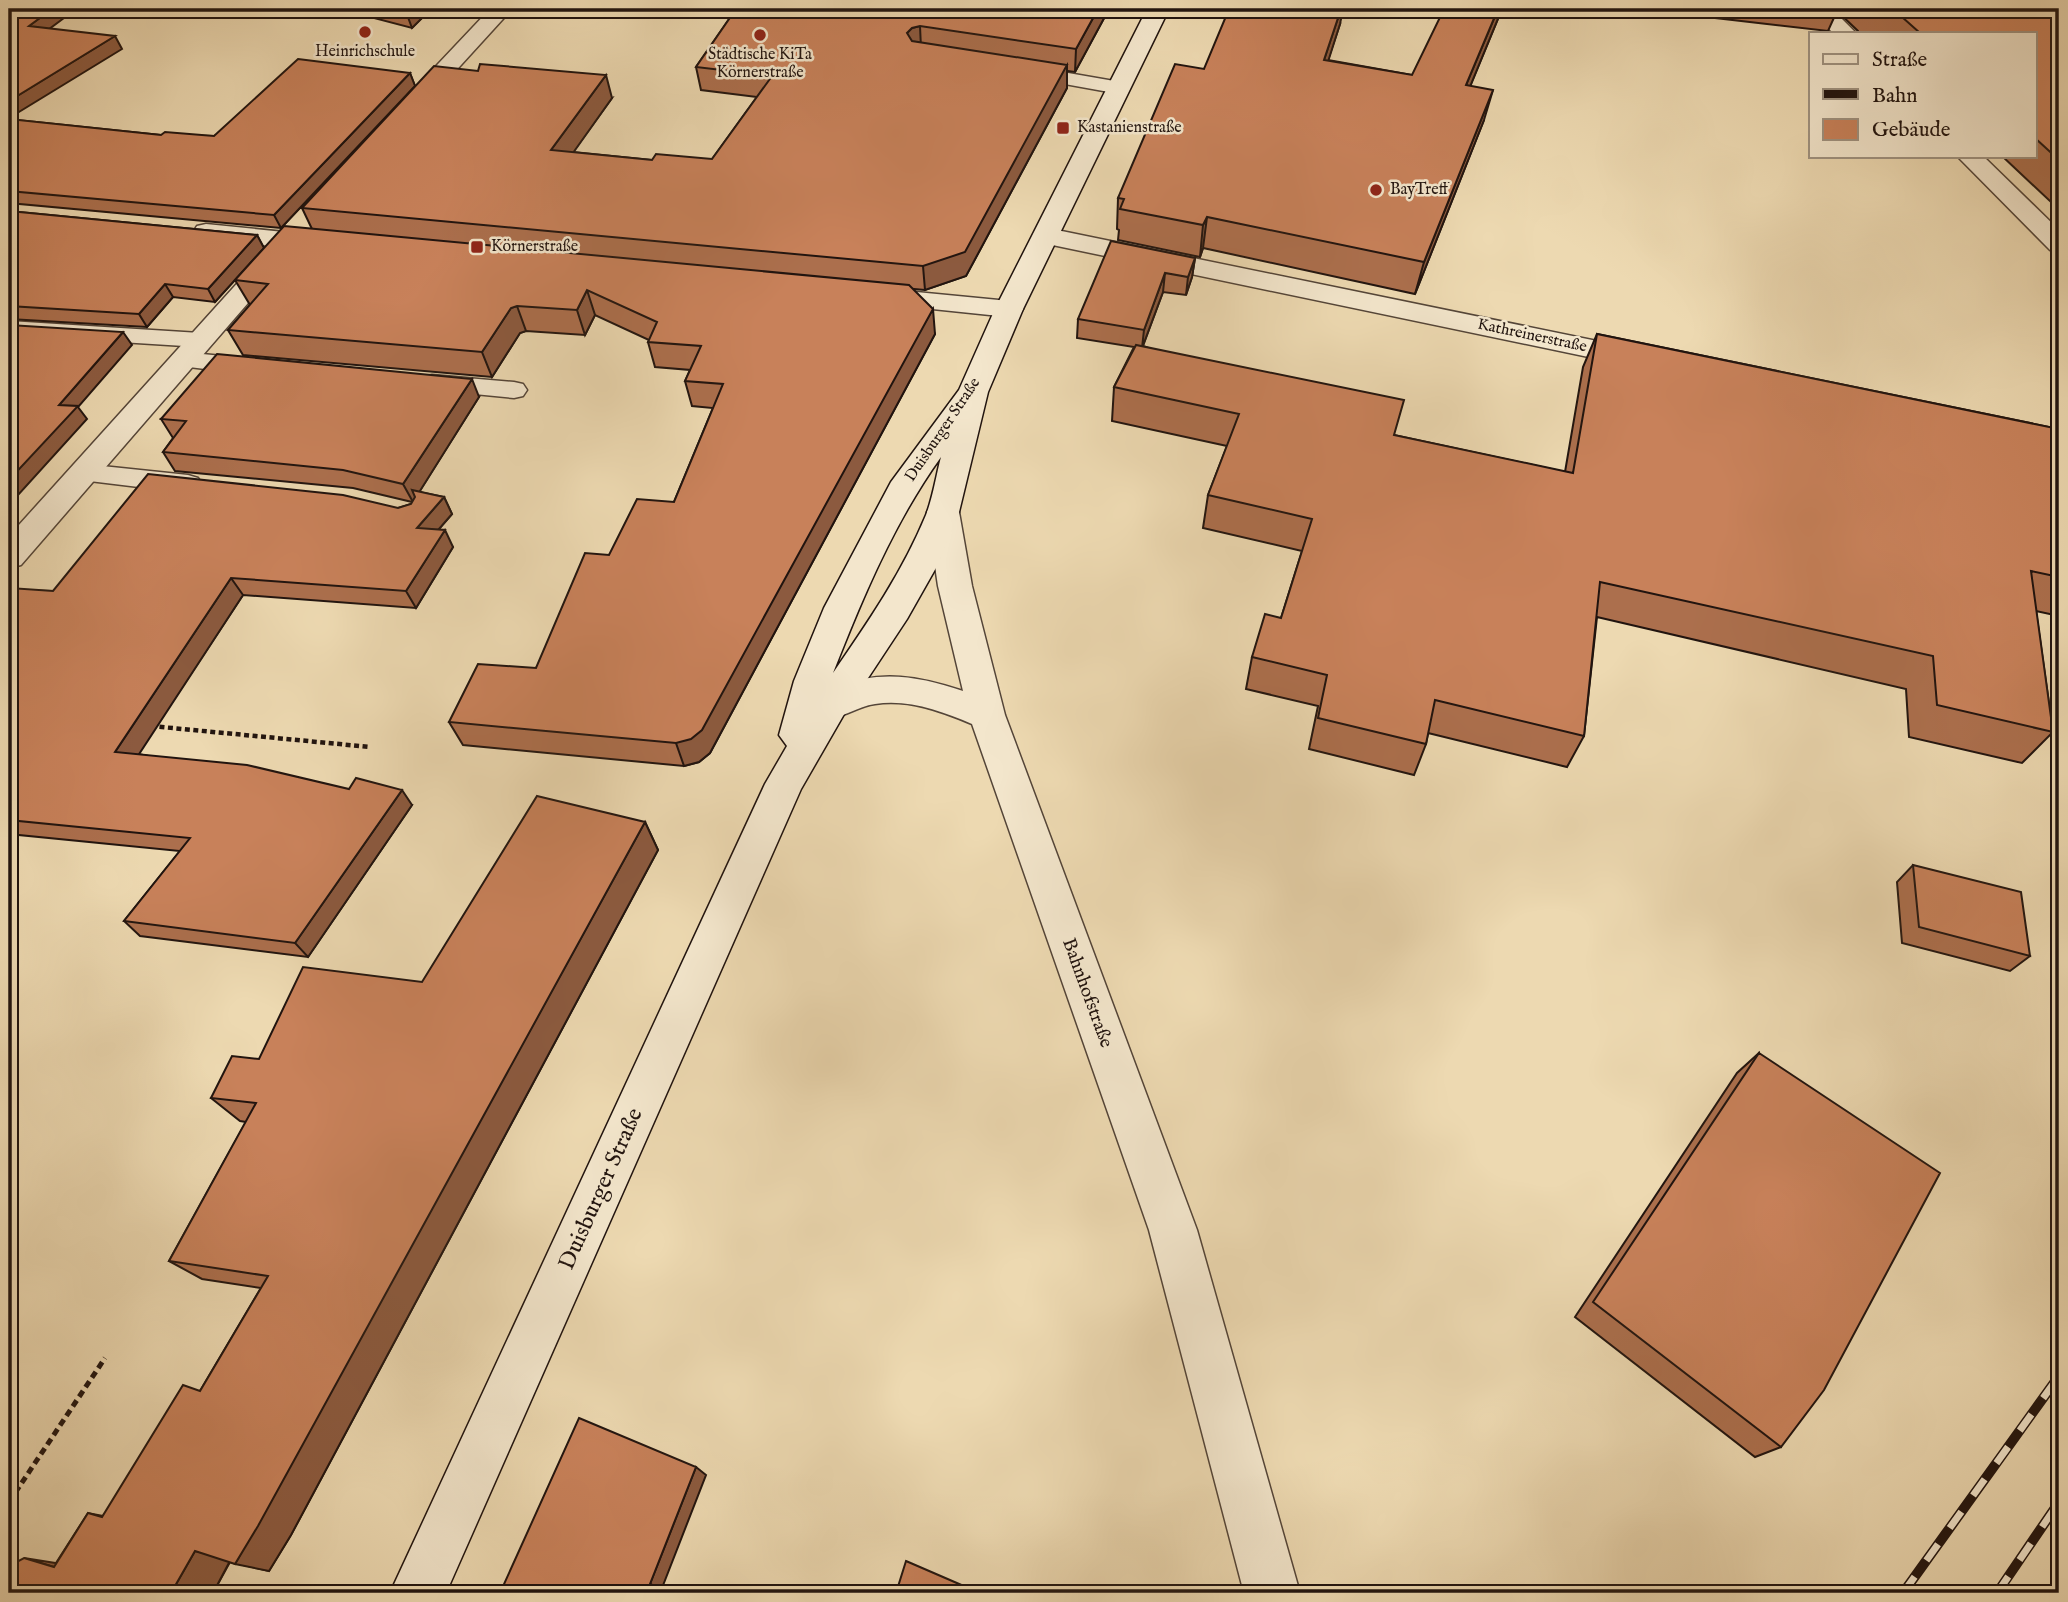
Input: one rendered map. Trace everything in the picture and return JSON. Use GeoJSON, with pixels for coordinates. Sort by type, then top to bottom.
{"type":"FeatureCollection","features":[{"type":"Feature","properties":{"kind":"street"},"geometry":{"type":"LineString","coordinates":[[399,119],[501,9]]}},
{"type":"Feature","properties":{"kind":"street","name":"Duisburger Straße"},"geometry":{"type":"LineString","coordinates":[[784,784],[812,681],[841,608],[907,482],[973,391],[1009,309],[1158,9]]}},
{"type":"Feature","properties":{"kind":"street"},"geometry":{"type":"LineString","coordinates":[[1820,9],[1844,32]]}},
{"type":"Feature","properties":{"kind":"street"},"geometry":{"type":"LineString","coordinates":[[1971,158],[2059,244]]}},
{"type":"Feature","properties":{"kind":"street"},"geometry":{"type":"LineString","coordinates":[[9,557],[306,220]]}},
{"type":"Feature","properties":{"kind":"street"},"geometry":{"type":"LineString","coordinates":[[181,230],[343,246]]}},
{"type":"Feature","properties":{"kind":"street","name":"Kathreinerstraße"},"geometry":{"type":"LineString","coordinates":[[1047,236],[1665,364]]}},
{"type":"Feature","properties":{"kind":"street"},"geometry":{"type":"LineString","coordinates":[[857,295],[1009,309]]}},
{"type":"Feature","properties":{"kind":"street","name":"Bahnhofstraße"},"geometry":{"type":"LineString","coordinates":[[973,391],[958,462],[943,512],[955,586],[987,715],[1173,1230],[1272,1593]]}},
{"type":"Feature","properties":{"kind":"street","name":"Duisburger Straße"},"geometry":{"type":"LineString","coordinates":[[418,1593],[784,784],[830,706],[895,610],[920,566],[943,512]]}},
{"type":"Feature","properties":{"kind":"street"},"geometry":{"type":"LineString","coordinates":[[830,706],[860,693],[919,691],[950,699],[987,715]]}},
{"type":"Feature","properties":{"kind":"lane"},"geometry":{"type":"LineString","coordinates":[[1003,69],[1120,88]]}},
{"type":"Feature","properties":{"kind":"lane"},"geometry":{"type":"LineString","coordinates":[[9,328],[191,350],[274,369]]}},
{"type":"Feature","properties":{"kind":"lane"},"geometry":{"type":"LineString","coordinates":[[407,381],[514,390]]}},
{"type":"Feature","properties":{"kind":"lane"},"geometry":{"type":"LineString","coordinates":[[83,473],[218,487]]}},
{"type":"Feature","properties":{"kind":"path"},"geometry":{"type":"LineString","coordinates":[[148,725],[370,747]]}},
{"type":"Feature","properties":{"kind":"path"},"geometry":{"type":"LineString","coordinates":[[9,1502],[105,1358]]}},
{"type":"Feature","properties":{"kind":"building"},"geometry":{"type":"Polygon","coordinates":[[[9,9],[52,9],[29,26],[115,36],[9,101],[9,9]]]}},
{"type":"Feature","properties":{"kind":"building"},"geometry":{"type":"Polygon","coordinates":[[[736,9],[1098,9],[1076,49],[920,26],[907,33],[912,41],[1067,65],[965,252],[923,266],[302,208],[434,66],[478,71],[480,64],[606,75],[551,150],[652,160],[656,154],[712,159],[772,76],[696,67],[736,9]]]}},
{"type":"Feature","properties":{"kind":"building"},"geometry":{"type":"Polygon","coordinates":[[[1229,9],[1341,9],[1324,60],[1412,75],[1444,9],[1498,9],[1466,85],[1493,90],[1424,262],[1207,217],[1203,225],[1120,209],[1124,199],[1118,198],[1175,64],[1204,69],[1229,9]]]}},
{"type":"Feature","properties":{"kind":"building"},"geometry":{"type":"Polygon","coordinates":[[[1893,9],[2059,9],[2059,15],[2050,15],[2059,22],[2059,160],[2036,139],[2036,32],[1919,32],[1893,9]]]}},
{"type":"Feature","properties":{"kind":"building"},"geometry":{"type":"Polygon","coordinates":[[[298,59],[410,73],[274,215],[9,191],[9,119],[161,135],[165,132],[214,136],[298,59]]]}},
{"type":"Feature","properties":{"kind":"building"},"geometry":{"type":"Polygon","coordinates":[[[9,211],[257,235],[208,289],[165,284],[139,314],[9,306],[9,211]]]}},
{"type":"Feature","properties":{"kind":"building"},"geometry":{"type":"Polygon","coordinates":[[[284,226],[909,285],[933,309],[702,730],[691,739],[676,743],[449,722],[478,664],[536,668],[585,553],[609,555],[637,499],[674,502],[723,384],[685,381],[701,346],[648,342],[657,322],[587,290],[577,310],[517,306],[511,308],[482,352],[228,330],[268,284],[235,280],[284,226]]]}},
{"type":"Feature","properties":{"kind":"building"},"geometry":{"type":"Polygon","coordinates":[[[1111,241],[1195,258],[1188,277],[1165,273],[1144,330],[1078,319],[1111,241]]]}},
{"type":"Feature","properties":{"kind":"building"},"geometry":{"type":"Polygon","coordinates":[[[9,325],[123,332],[59,405],[78,406],[9,480],[9,325]]]}},
{"type":"Feature","properties":{"kind":"building"},"geometry":{"type":"Polygon","coordinates":[[[1597,334],[2059,429],[2059,577],[2031,571],[2053,732],[1937,705],[1933,656],[1600,582],[1584,736],[1435,700],[1426,744],[1318,718],[1327,675],[1252,657],[1265,614],[1281,618],[1312,519],[1208,495],[1239,414],[1114,387],[1136,345],[1404,400],[1394,435],[1573,473],[1597,334]]]}},
{"type":"Feature","properties":{"kind":"building"},"geometry":{"type":"Polygon","coordinates":[[[217,354],[472,379],[403,484],[343,470],[163,452],[186,421],[161,419],[217,354]]]}},
{"type":"Feature","properties":{"kind":"building"},"geometry":{"type":"Polygon","coordinates":[[[148,474],[343,495],[398,508],[411,504],[415,497],[412,490],[444,497],[417,528],[445,530],[406,591],[231,578],[115,752],[247,765],[349,789],[356,778],[402,790],[295,943],[124,921],[190,838],[9,820],[9,590],[53,591],[148,474]]]}},
{"type":"Feature","properties":{"kind":"building"},"geometry":{"type":"Polygon","coordinates":[[[537,796],[645,822],[235,1564],[195,1551],[171,1593],[9,1593],[9,1566],[24,1558],[54,1567],[88,1513],[102,1517],[183,1385],[200,1391],[268,1276],[169,1261],[256,1103],[211,1098],[232,1056],[259,1059],[303,967],[422,982],[537,796]]]}},
{"type":"Feature","properties":{"kind":"building"},"geometry":{"type":"Polygon","coordinates":[[[1913,865],[2021,892],[2030,956],[1919,927],[1913,865]]]}},
{"type":"Feature","properties":{"kind":"building"},"geometry":{"type":"Polygon","coordinates":[[[1759,1053],[1940,1173],[1824,1390],[1781,1447],[1593,1302],[1759,1053]]]}},
{"type":"Feature","properties":{"kind":"building"},"geometry":{"type":"Polygon","coordinates":[[[579,1418],[696,1467],[650,1584],[668,1593],[500,1593],[579,1418]]]}},
{"type":"Feature","properties":{"kind":"building"},"geometry":{"type":"Polygon","coordinates":[[[906,1561],[980,1593],[896,1593],[906,1561]]]}},
{"type":"Feature","properties":{"kind":"railway"},"geometry":{"type":"LineString","coordinates":[[1903,1593],[2059,1376]]}},
{"type":"Feature","properties":{"kind":"railway"},"geometry":{"type":"LineString","coordinates":[[1997,1593],[2059,1502]]}},
{"type":"Feature","properties":{"kind":"place","name":"Heinrichschule"},"geometry":{"type":"Point","coordinates":[365,32]}},
{"type":"Feature","properties":{"kind":"place","name":"Städtische KiTa Körnerstraße"},"geometry":{"type":"Point","coordinates":[760,35]}},
{"type":"Feature","properties":{"kind":"place","name":"Kastanienstraße"},"geometry":{"type":"Point","coordinates":[1063,128]}},
{"type":"Feature","properties":{"kind":"place","name":"BayTreff"},"geometry":{"type":"Point","coordinates":[1376,190]}},
{"type":"Feature","properties":{"kind":"place","name":"Körnerstraße"},"geometry":{"type":"Point","coordinates":[477,247]}}]}
